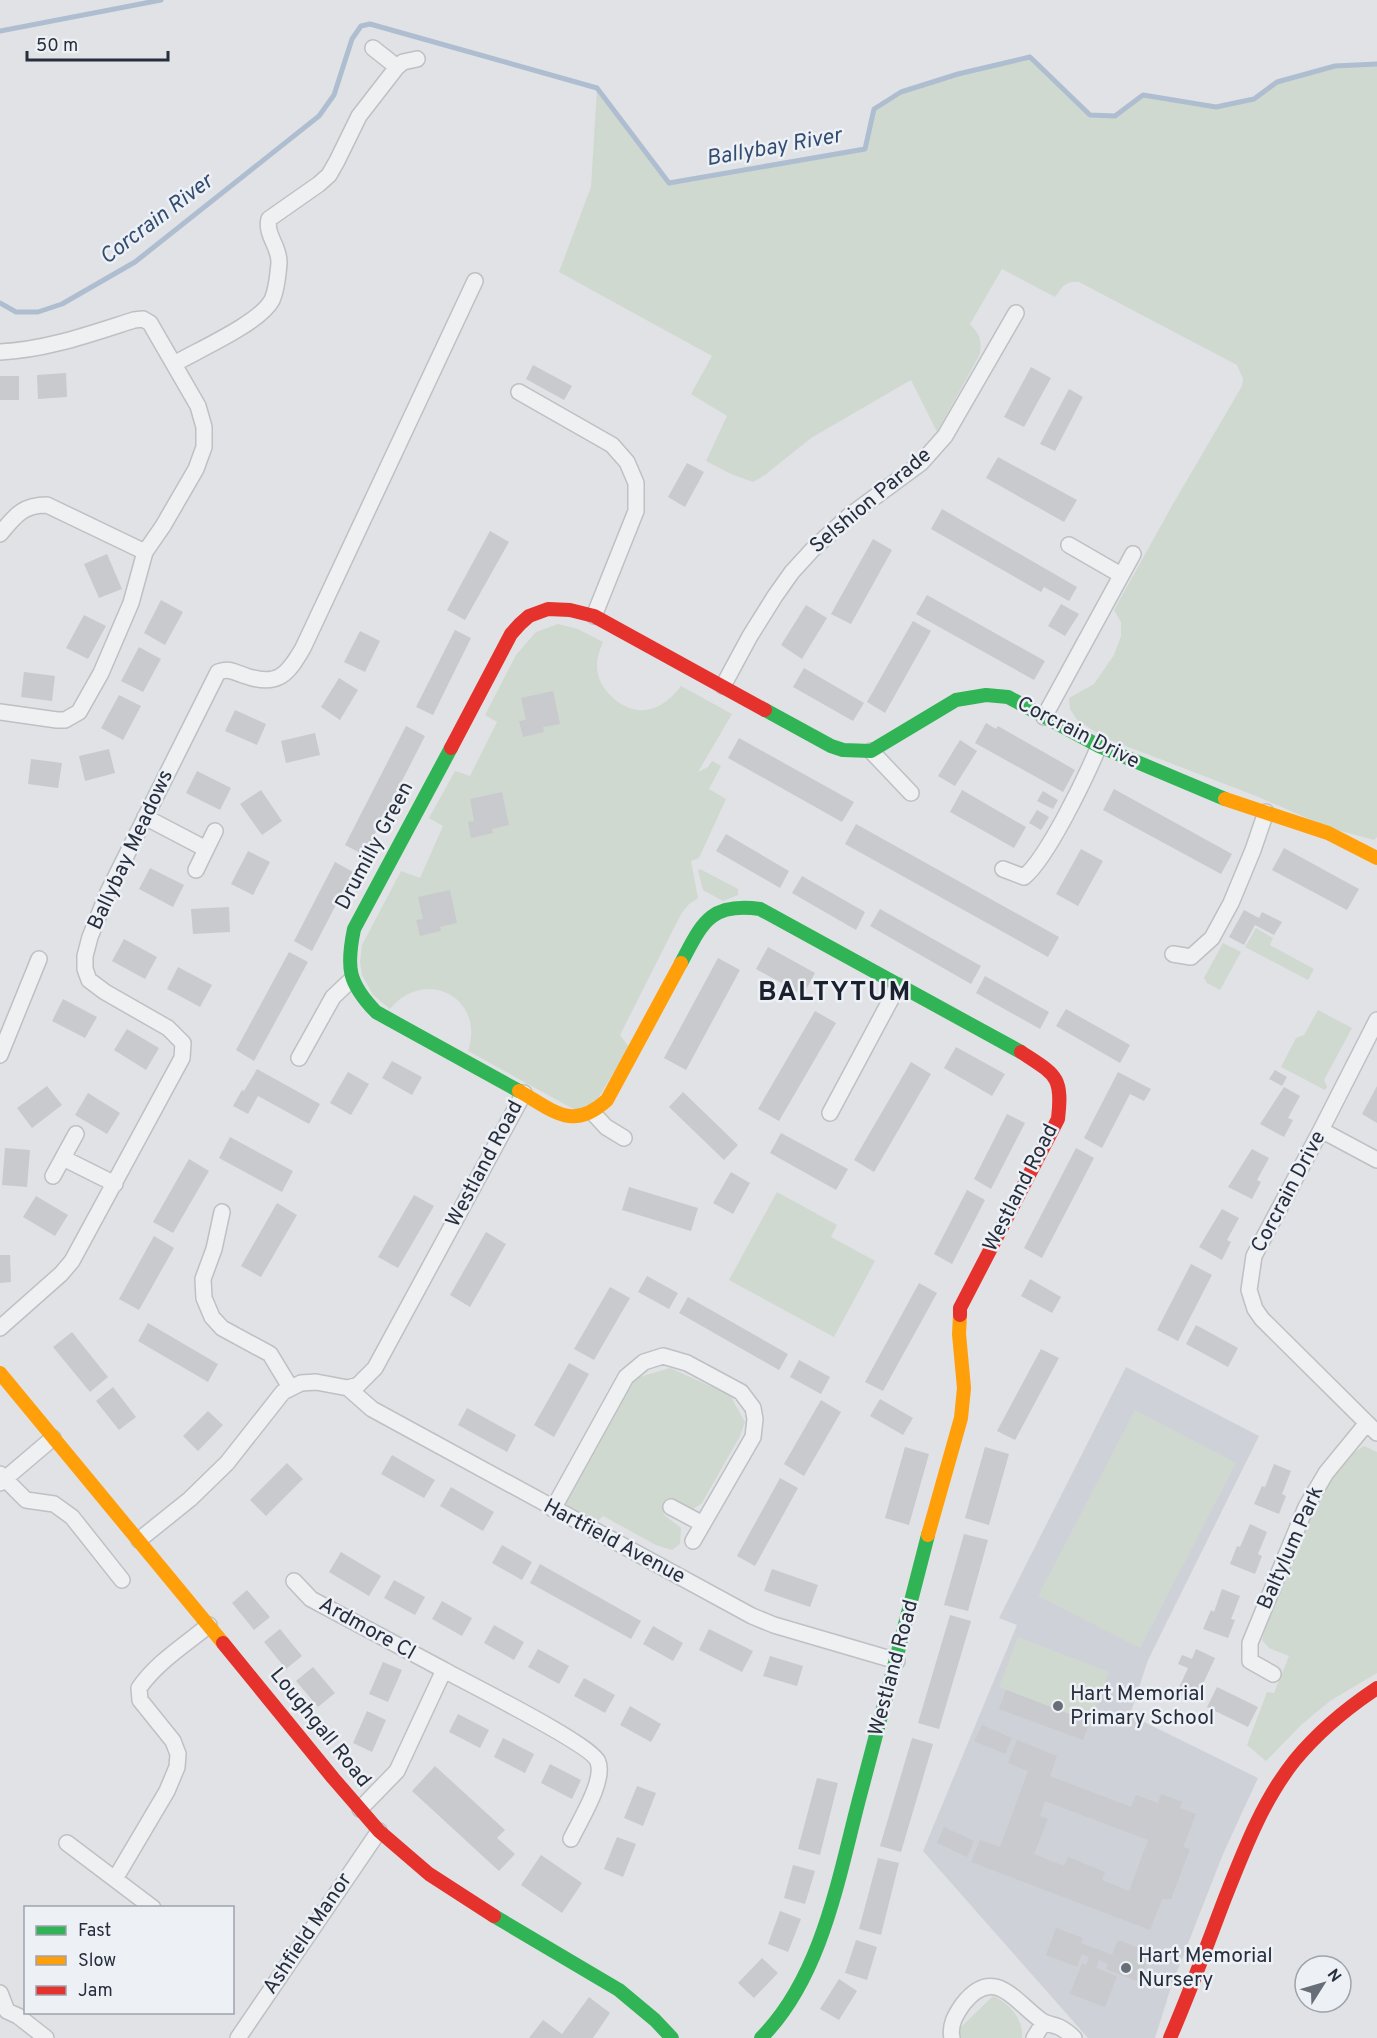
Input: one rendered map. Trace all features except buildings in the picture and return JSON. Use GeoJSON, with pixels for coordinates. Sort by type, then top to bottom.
{"type":"FeatureCollection","features":[{"type":"Feature","properties":{"kind":"street"},"geometry":{"type":"LineString","coordinates":[[373,48],[397,67]]}},
{"type":"Feature","properties":{"kind":"street"},"geometry":{"type":"LineString","coordinates":[[174,364],[242,326],[268,306],[277,283],[279,260],[267,225],[269,219],[328,175],[359,116],[397,67],[403,62],[417,60]]}},
{"type":"Feature","properties":{"kind":"street","name":"Ballybay Meadows"},"geometry":{"type":"LineString","coordinates":[[0,1328],[61,1274],[72,1261],[182,1058],[183,1043],[168,1028],[105,992],[89,980],[85,969],[85,956],[100,910],[218,672],[227,669],[268,681],[290,670],[303,648],[475,281]]}},
{"type":"Feature","properties":{"kind":"street","name":"Selshion Parade"},"geometry":{"type":"LineString","coordinates":[[723,686],[750,636],[792,572],[849,516],[921,464],[945,436],[1016,313]]}},
{"type":"Feature","properties":{"kind":"street"},"geometry":{"type":"LineString","coordinates":[[0,352],[41,347],[72,340],[143,319],[150,323],[198,406],[204,427],[204,447],[196,469],[145,552],[131,603],[101,673],[79,712],[66,720],[0,712]]}},
{"type":"Feature","properties":{"kind":"street"},"geometry":{"type":"LineString","coordinates":[[519,392],[612,445],[627,462],[636,483],[636,511],[594,616],[831,746],[849,751],[871,750],[911,793]]}},
{"type":"Feature","properties":{"kind":"street"},"geometry":{"type":"LineString","coordinates":[[0,534],[17,513],[34,505],[47,505],[145,552]]}},
{"type":"Feature","properties":{"kind":"street"},"geometry":{"type":"LineString","coordinates":[[1069,545],[1121,575]]}},
{"type":"Feature","properties":{"kind":"street"},"geometry":{"type":"LineString","coordinates":[[1044,717],[1133,554]]}},
{"type":"Feature","properties":{"kind":"street","name":"Drumilly Green"},"geometry":{"type":"LineString","coordinates":[[351,980],[348,958],[354,929],[511,634],[520,622],[536,611],[555,607],[571,608],[594,616]]}},
{"type":"Feature","properties":{"kind":"street","name":"Corcrain Drive"},"geometry":{"type":"LineString","coordinates":[[871,750],[956,700],[986,695],[1008,697],[1099,746],[1174,779],[1328,833],[1377,857]]}},
{"type":"Feature","properties":{"kind":"street"},"geometry":{"type":"LineString","coordinates":[[1003,869],[1024,877],[1034,869],[1061,822],[1099,746]]}},
{"type":"Feature","properties":{"kind":"street"},"geometry":{"type":"LineString","coordinates":[[1173,954],[1191,957],[1212,938],[1239,886],[1266,812]]}},
{"type":"Feature","properties":{"kind":"street"},"geometry":{"type":"LineString","coordinates":[[146,817],[206,849]]}},
{"type":"Feature","properties":{"kind":"street"},"geometry":{"type":"LineString","coordinates":[[196,870],[215,831]]}},
{"type":"Feature","properties":{"kind":"street","name":"Westland Road"},"geometry":{"type":"LineString","coordinates":[[348,1388],[358,1385],[375,1368],[524,1093],[567,1117],[581,1118],[593,1113],[608,1100],[702,925],[726,909],[739,906],[760,909],[1016,1049],[1048,1071],[1058,1083],[1060,1099],[1058,1119],[960,1308],[959,1334],[964,1388],[961,1418],[822,1936],[802,1983],[770,2029],[761,2038]]}},
{"type":"Feature","properties":{"kind":"street"},"geometry":{"type":"LineString","coordinates":[[0,1055],[39,960]]}},
{"type":"Feature","properties":{"kind":"street"},"geometry":{"type":"LineString","coordinates":[[299,1058],[333,997],[351,980],[361,997],[376,1012],[524,1093]]}},
{"type":"Feature","properties":{"kind":"street"},"geometry":{"type":"LineString","coordinates":[[830,1113],[898,986]]}},
{"type":"Feature","properties":{"kind":"street","name":"Corcrain Drive"},"geometry":{"type":"LineString","coordinates":[[1372,1428],[1262,1319],[1255,1309],[1249,1290],[1254,1256],[1377,1020]]}},
{"type":"Feature","properties":{"kind":"street"},"geometry":{"type":"LineString","coordinates":[[593,1113],[606,1127],[624,1138]]}},
{"type":"Feature","properties":{"kind":"street"},"geometry":{"type":"LineString","coordinates":[[1321,1130],[1377,1160]]}},
{"type":"Feature","properties":{"kind":"street"},"geometry":{"type":"LineString","coordinates":[[53,1176],[76,1134]]}},
{"type":"Feature","properties":{"kind":"street"},"geometry":{"type":"LineString","coordinates":[[63,1158],[115,1184]]}},
{"type":"Feature","properties":{"kind":"street"},"geometry":{"type":"LineString","coordinates":[[222,1212],[214,1249],[203,1279],[204,1298],[212,1317],[222,1328],[270,1354],[290,1388]]}},
{"type":"Feature","properties":{"kind":"street"},"geometry":{"type":"LineString","coordinates":[[553,1509],[626,1377],[644,1362],[663,1356],[687,1363],[741,1392],[753,1408],[755,1419],[753,1437],[693,1541]]}},
{"type":"Feature","properties":{"kind":"street","name":"Loughgall Road"},"geometry":{"type":"LineString","coordinates":[[0,1373],[379,1831],[429,1874],[472,1903],[620,1990],[656,2020],[672,2038]]}},
{"type":"Feature","properties":{"kind":"street"},"geometry":{"type":"LineString","coordinates":[[140,1540],[227,1463],[283,1392],[301,1383],[316,1382],[348,1388]]}},
{"type":"Feature","properties":{"kind":"street","name":"Hartfield Avenue"},"geometry":{"type":"LineString","coordinates":[[348,1388],[372,1409],[752,1616],[774,1625],[897,1661]]}},
{"type":"Feature","properties":{"kind":"street","name":"Baltylum Park"},"geometry":{"type":"LineString","coordinates":[[1273,1674],[1250,1661],[1250,1642],[1306,1507],[1326,1473],[1372,1428]]}},
{"type":"Feature","properties":{"kind":"street"},"geometry":{"type":"LineString","coordinates":[[53,1438],[1,1479],[26,1500],[45,1502],[60,1507],[77,1523],[122,1580]]}},
{"type":"Feature","properties":{"kind":"street"},"geometry":{"type":"LineString","coordinates":[[671,1507],[703,1524]]}},
{"type":"Feature","properties":{"kind":"street","name":"Ardmore Cl"},"geometry":{"type":"LineString","coordinates":[[294,1581],[311,1599],[534,1718],[589,1750],[598,1760],[600,1775],[571,1839]]}},
{"type":"Feature","properties":{"kind":"street"},"geometry":{"type":"LineString","coordinates":[[115,1879],[167,1791],[177,1767],[178,1754],[173,1741],[140,1700],[139,1688],[148,1675],[161,1663],[209,1625]]}},
{"type":"Feature","properties":{"kind":"street"},"geometry":{"type":"LineString","coordinates":[[360,1809],[397,1771],[444,1671]]}},
{"type":"Feature","properties":{"kind":"street"},"geometry":{"type":"LineString","coordinates":[[1170,2038],[1245,1847],[1267,1803],[1288,1770],[1314,1741],[1377,1688]]}},
{"type":"Feature","properties":{"kind":"street","name":"Ashfield Manor"},"geometry":{"type":"LineString","coordinates":[[238,2038],[379,1831]]}},
{"type":"Feature","properties":{"kind":"street"},"geometry":{"type":"LineString","coordinates":[[67,1844],[150,1906]]}},
{"type":"Feature","properties":{"kind":"street"},"geometry":{"type":"LineString","coordinates":[[952,2038],[954,2016],[968,1998],[984,1986],[999,1987],[1011,1994],[1044,2022],[1062,2028],[1074,2038]]}},
{"type":"Feature","properties":{"kind":"street"},"geometry":{"type":"LineString","coordinates":[[0,1993],[3,2015],[18,2016],[46,2038]]}},
{"type":"Feature","properties":{"kind":"street"},"geometry":{"type":"LineString","coordinates":[[1034,2038],[1044,2022]]}},
{"type":"Feature","properties":{"kind":"shaded area"},"geometry":{"type":"Polygon","coordinates":[[[1030,57],[1090,115],[1115,116],[1143,95],[1216,107],[1254,99],[1277,82],[1335,66],[1377,64],[1377,837],[1374,840],[1330,828],[1256,796],[1105,738],[1077,720],[1070,709],[1069,698],[1094,684],[1114,655],[1121,636],[1121,622],[1114,610],[1242,386],[1243,379],[1237,365],[1079,282],[1068,283],[1055,297],[1002,269],[970,324],[979,338],[980,354],[937,432],[911,380],[811,438],[753,482],[706,461],[727,416],[691,394],[712,356],[559,272],[591,187],[597,88],[670,182],[865,149],[874,109],[901,92],[958,74],[1030,57]]]}},
{"type":"Feature","properties":{"kind":"shaded area"},"geometry":{"type":"Polygon","coordinates":[[[558,624],[578,629],[603,642],[597,662],[599,678],[608,693],[622,705],[632,709],[650,709],[666,701],[681,686],[732,714],[698,772],[708,767],[712,761],[721,766],[709,789],[726,799],[699,858],[691,861],[698,898],[681,914],[620,1035],[629,1047],[597,1100],[577,1111],[468,1051],[471,1032],[468,1016],[460,1003],[449,994],[435,989],[419,990],[404,996],[390,1009],[373,995],[362,975],[360,962],[362,945],[401,871],[420,878],[443,826],[429,818],[455,771],[470,776],[497,722],[485,715],[516,655],[536,632],[558,624]]]}},
{"type":"Feature","properties":{"kind":"shaded area"},"geometry":{"type":"Polygon","coordinates":[[[700,869],[738,889],[738,895],[723,901],[703,890],[698,871],[700,869]]]}},
{"type":"Feature","properties":{"kind":"shaded area"},"geometry":{"type":"Polygon","coordinates":[[[1256,928],[1273,938],[1270,945],[1314,969],[1308,980],[1245,947],[1256,928]]]}},
{"type":"Feature","properties":{"kind":"shaded area"},"geometry":{"type":"Polygon","coordinates":[[[1223,943],[1241,952],[1220,990],[1207,983],[1204,978],[1223,943]]]}},
{"type":"Feature","properties":{"kind":"shaded area"},"geometry":{"type":"Polygon","coordinates":[[[1318,1010],[1352,1028],[1324,1080],[1327,1087],[1325,1090],[1281,1067],[1296,1038],[1304,1035],[1318,1010]]]}},
{"type":"Feature","properties":{"kind":"shaded area"},"geometry":{"type":"Polygon","coordinates":[[[777,1192],[837,1225],[831,1237],[875,1261],[834,1337],[729,1280],[777,1192]]]}},
{"type":"Feature","properties":{"kind":"shaded area","name":"Hart Memorial Primary School"},"geometry":{"type":"Polygon","coordinates":[[[1126,1367],[1259,1436],[1148,1660],[1130,1715],[1258,1778],[1223,1854],[1171,1987],[1155,2038],[1088,2038],[923,1851],[1017,1625],[999,1618],[1126,1367]]]}},
{"type":"Feature","properties":{"kind":"shaded area"},"geometry":{"type":"Polygon","coordinates":[[[670,1368],[730,1395],[745,1422],[740,1436],[702,1503],[693,1509],[673,1500],[663,1514],[681,1528],[680,1544],[672,1550],[656,1545],[603,1516],[591,1528],[566,1511],[563,1498],[629,1380],[670,1368]]]}},
{"type":"Feature","properties":{"kind":"shaded area"},"geometry":{"type":"Polygon","coordinates":[[[1135,1410],[1236,1463],[1140,1648],[1038,1596],[1135,1410]]]}},
{"type":"Feature","properties":{"kind":"shaded area"},"geometry":{"type":"Polygon","coordinates":[[[1364,1446],[1377,1452],[1377,1673],[1330,1701],[1301,1725],[1266,1761],[1247,1745],[1267,1692],[1274,1693],[1289,1656],[1269,1648],[1262,1640],[1295,1546],[1318,1498],[1345,1460],[1364,1446]]]}},
{"type":"Feature","properties":{"kind":"shaded area"},"geometry":{"type":"Polygon","coordinates":[[[1018,1637],[1109,1672],[1090,1722],[999,1687],[1018,1637]]]}},
{"type":"Feature","properties":{"kind":"shaded area"},"geometry":{"type":"Polygon","coordinates":[[[993,1996],[1014,2012],[1021,2024],[1022,2038],[958,2038],[959,2029],[993,1996]]]}},
{"type":"Feature","properties":{"kind":"waterway"},"geometry":{"type":"LineString","coordinates":[[0,31],[161,0]]}},
{"type":"Feature","properties":{"kind":"waterway","name":"Ballybay River"},"geometry":{"type":"LineString","coordinates":[[0,303],[16,312],[38,312],[62,304],[135,262],[319,116],[334,95],[352,39],[361,26],[370,24],[597,88],[669,183],[865,149],[874,109],[901,92],[958,74],[1030,57],[1090,115],[1115,116],[1143,95],[1216,107],[1254,99],[1277,82],[1335,66],[1377,64]]}},
{"type":"Feature","properties":{"kind":"traffic: fast"},"geometry":{"type":"LineString","coordinates":[[765,710],[831,746],[843,750],[871,751],[956,700],[986,695],[1008,697],[1099,746],[1225,799]]}},
{"type":"Feature","properties":{"kind":"traffic: fast"},"geometry":{"type":"LineString","coordinates":[[451,748],[354,929],[350,965],[355,983],[376,1012],[519,1091]]}},
{"type":"Feature","properties":{"kind":"traffic: fast"},"geometry":{"type":"LineString","coordinates":[[681,963],[695,937],[709,919],[729,909],[760,909],[1021,1052]]}},
{"type":"Feature","properties":{"kind":"traffic: fast"},"geometry":{"type":"LineString","coordinates":[[761,2038],[782,2013],[800,1985],[826,1922],[928,1535]]}},
{"type":"Feature","properties":{"kind":"traffic: fast"},"geometry":{"type":"LineString","coordinates":[[494,1916],[619,1990],[655,2020],[672,2038]]}},
{"type":"Feature","properties":{"kind":"traffic: slow"},"geometry":{"type":"LineString","coordinates":[[1225,799],[1328,833],[1377,858]]}},
{"type":"Feature","properties":{"kind":"traffic: slow"},"geometry":{"type":"LineString","coordinates":[[519,1091],[563,1115],[583,1115],[595,1110],[607,1100],[681,963]]}},
{"type":"Feature","properties":{"kind":"traffic: slow"},"geometry":{"type":"LineString","coordinates":[[928,1535],[961,1418],[964,1388],[959,1334],[960,1315]]}},
{"type":"Feature","properties":{"kind":"traffic: slow"},"geometry":{"type":"LineString","coordinates":[[0,1373],[223,1643]]}},
{"type":"Feature","properties":{"kind":"traffic: jam"},"geometry":{"type":"LineString","coordinates":[[451,748],[511,634],[529,616],[548,609],[570,610],[594,616],[765,710]]}},
{"type":"Feature","properties":{"kind":"traffic: jam"},"geometry":{"type":"LineString","coordinates":[[960,1315],[960,1308],[1058,1119],[1059,1094],[1055,1078],[1021,1052]]}},
{"type":"Feature","properties":{"kind":"traffic: jam"},"geometry":{"type":"LineString","coordinates":[[223,1643],[379,1831],[429,1874],[494,1916]]}},
{"type":"Feature","properties":{"kind":"traffic: jam"},"geometry":{"type":"LineString","coordinates":[[1170,2038],[1239,1862],[1273,1792],[1295,1760],[1313,1740],[1344,1712],[1377,1688]]}},
{"type":"Feature","properties":{"kind":"place","name":"Hart Memorial Primary School"},"geometry":{"type":"Point","coordinates":[1058,1706]}},
{"type":"Feature","properties":{"kind":"place","name":"Hart Memorial Nursery"},"geometry":{"type":"Point","coordinates":[1126,1968]}},
{"type":"Feature","properties":{"kind":"district","name":"BALTYTUM"},"geometry":{"type":"Point","coordinates":[835,993]}},
{"type":"Feature","properties":{"kind":"water label","name":"Corcrain River"},"geometry":{"type":"Point","coordinates":[157,220]}}]}
